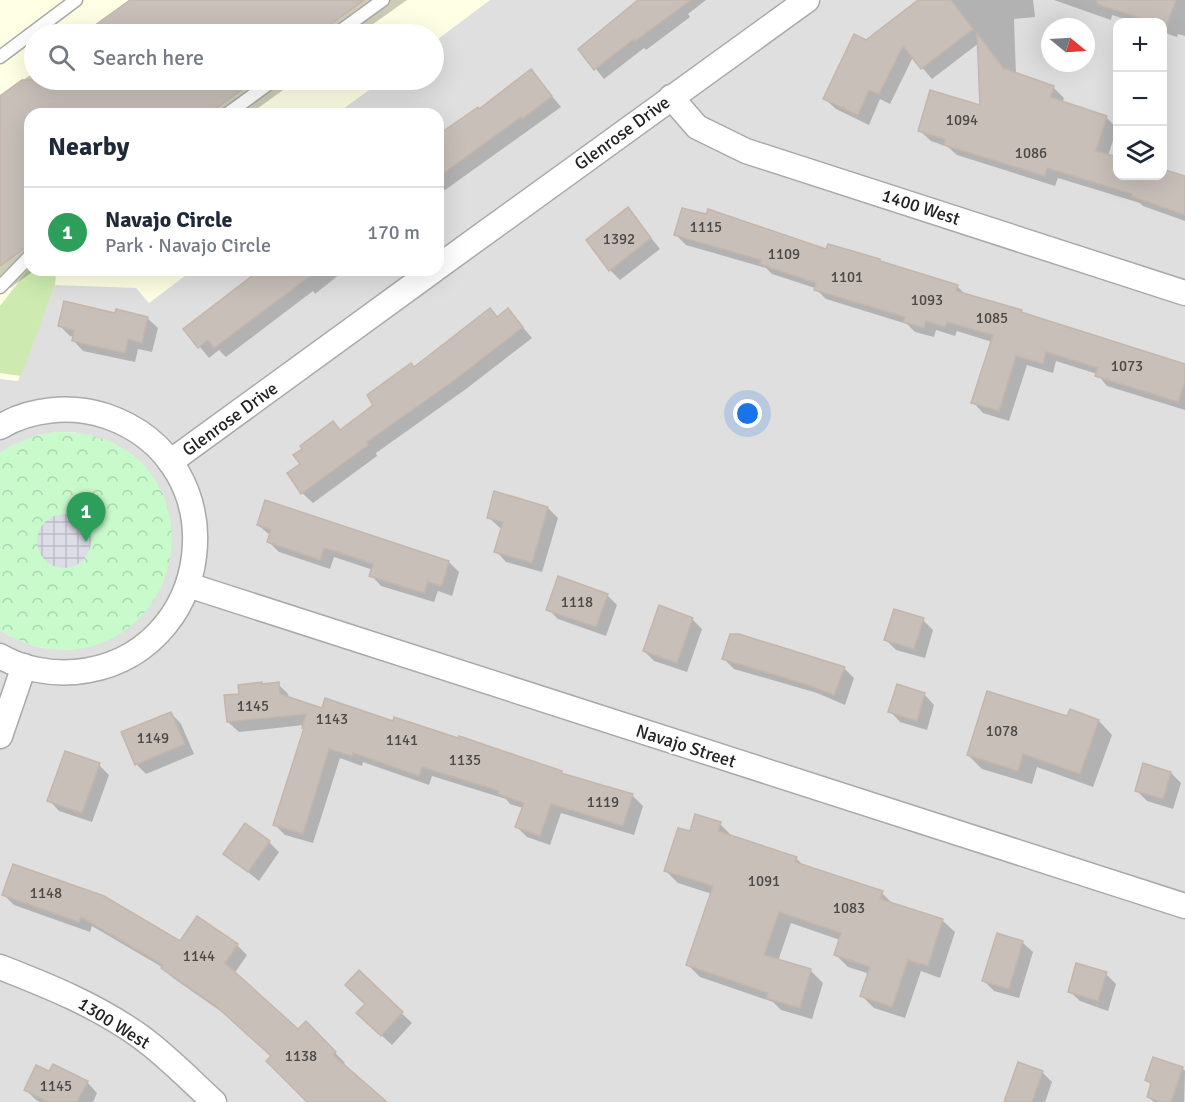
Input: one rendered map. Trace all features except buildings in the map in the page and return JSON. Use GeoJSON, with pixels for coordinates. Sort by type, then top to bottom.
{"type":"FeatureCollection","features":[{"type":"Feature","properties":{"kind":"street","name":"Glenrose Drive"},"geometry":{"type":"LineString","coordinates":[[444,263],[807,0]]}},
{"type":"Feature","properties":{"kind":"street","name":"1400 West"},"geometry":{"type":"LineString","coordinates":[[671,97],[697,127],[746,151],[1185,293]]}},
{"type":"Feature","properties":{"kind":"street","name":"Glenrose Drive"},"geometry":{"type":"LineString","coordinates":[[170,462],[426,276]]}},
{"type":"Feature","properties":{"kind":"street"},"geometry":{"type":"LineString","coordinates":[[0,427],[26,415],[48,410],[71,409],[94,412],[136,431],[155,445],[170,462],[185,487],[192,506],[196,546],[194,567],[175,612],[162,629],[129,656],[88,671],[56,672],[24,666],[0,656]]}},
{"type":"Feature","properties":{"kind":"street","name":"Navajo Street"},"geometry":{"type":"LineString","coordinates":[[188,585],[1185,906]]}},
{"type":"Feature","properties":{"kind":"street"},"geometry":{"type":"LineString","coordinates":[[0,736],[24,666]]}},
{"type":"Feature","properties":{"kind":"street","name":"1300 West"},"geometry":{"type":"LineString","coordinates":[[0,967],[50,986],[116,1021],[141,1037],[214,1102]]}},
{"type":"Feature","properties":{"kind":"lane"},"geometry":{"type":"LineString","coordinates":[[44,24],[76,0]]}},
{"type":"Feature","properties":{"kind":"lane"},"geometry":{"type":"LineString","coordinates":[[350,24],[383,0]]}},
{"type":"Feature","properties":{"kind":"lane"},"geometry":{"type":"LineString","coordinates":[[0,57],[24,39]]}},
{"type":"Feature","properties":{"kind":"lane"},"geometry":{"type":"LineString","coordinates":[[235,108],[260,90]]}},
{"type":"Feature","properties":{"kind":"lane"},"geometry":{"type":"LineString","coordinates":[[0,287],[24,262]]}},
{"type":"Feature","properties":{"kind":"shaded area"},"geometry":{"type":"Polygon","coordinates":[[[0,0],[1185,0],[1185,1102],[0,1102],[0,630],[11,637],[13,445],[0,453],[0,0]],[[74,432],[37,435],[155,481],[136,459],[109,442],[74,432]],[[18,640],[41,648],[76,650],[18,640]]]}},
{"type":"Feature","properties":{"kind":"shaded area"},"geometry":{"type":"Polygon","coordinates":[[[0,0],[490,0],[444,34],[444,24],[24,24],[24,90],[369,90],[344,108],[24,108],[24,276],[185,276],[149,303],[136,288],[55,285],[18,381],[0,379],[0,0]]]}},
{"type":"Feature","properties":{"kind":"shaded area"},"geometry":{"type":"Polygon","coordinates":[[[59,514],[69,514],[79,518],[87,526],[91,541],[87,556],[79,564],[69,568],[59,568],[49,564],[41,556],[37,546],[37,536],[41,526],[49,518],[59,514]]]}},
{"type":"Feature","properties":{"kind":"green space"},"geometry":{"type":"Polygon","coordinates":[[[24,275],[56,276],[55,285],[21,376],[0,373],[0,306],[24,275]]]}},
{"type":"Feature","properties":{"kind":"green space"},"geometry":{"type":"Polygon","coordinates":[[[56,432],[83,434],[109,441],[138,460],[158,485],[169,514],[172,545],[165,576],[151,604],[129,627],[99,644],[73,650],[36,646],[11,637],[0,630],[0,453],[27,439],[56,432]]]}},
{"type":"Feature","properties":{"kind":"place","name":"Navajo Circle"},"geometry":{"type":"Point","coordinates":[86,542]}}]}
